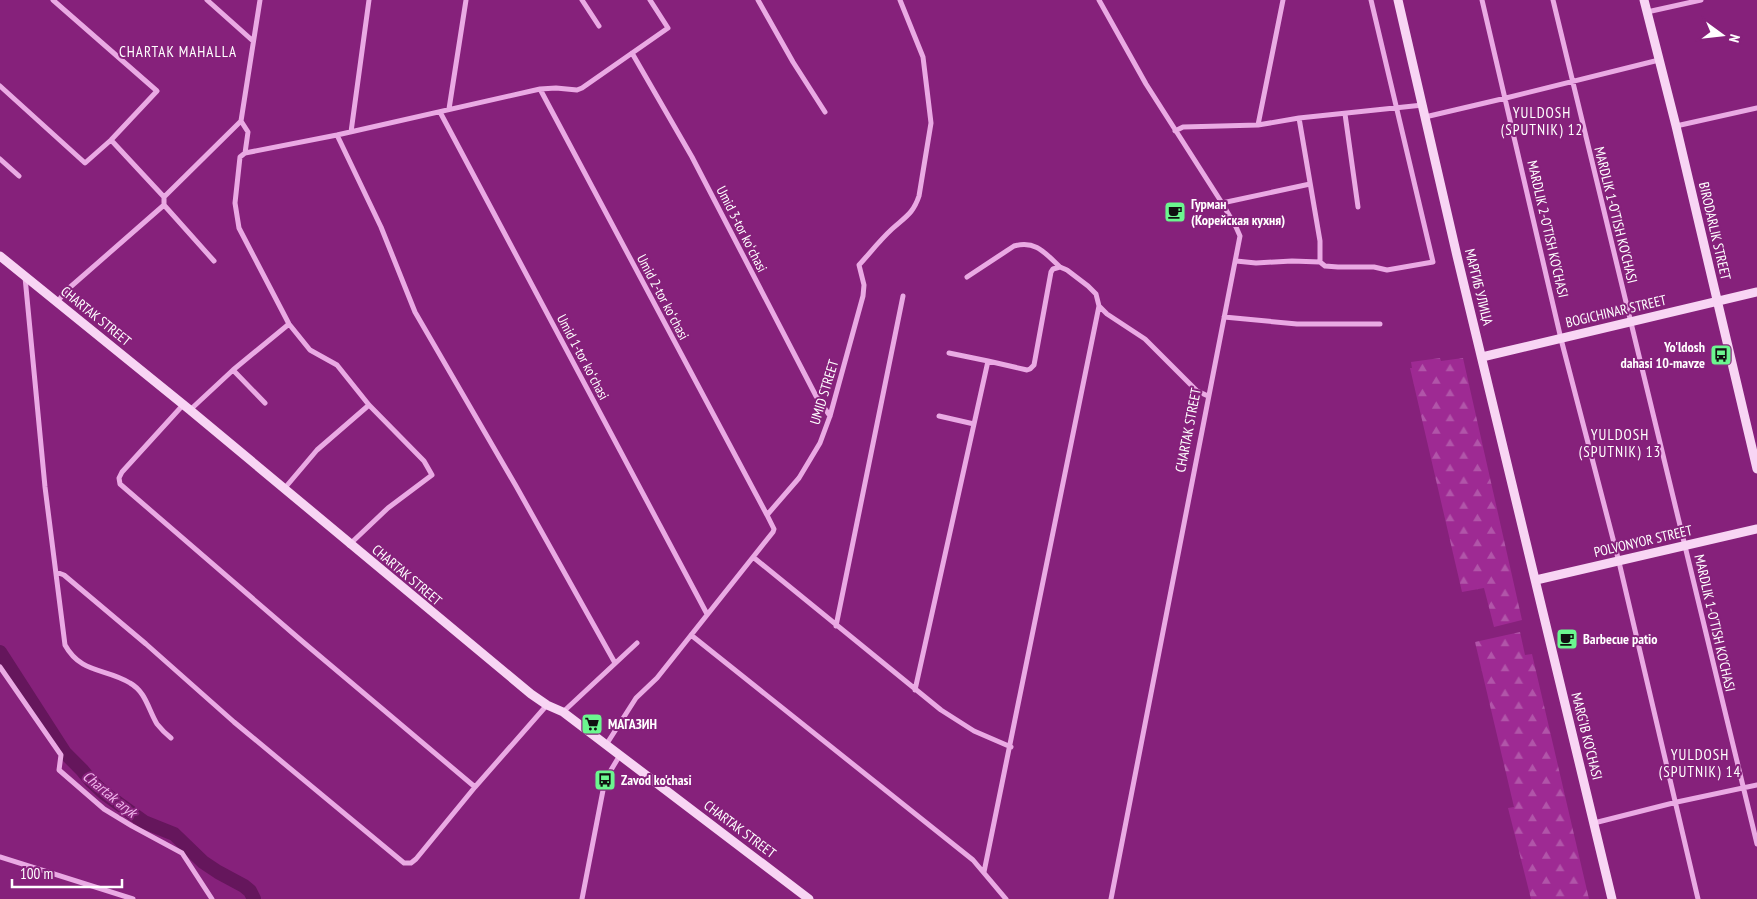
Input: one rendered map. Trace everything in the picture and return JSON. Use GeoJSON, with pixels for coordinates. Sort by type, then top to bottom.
{"type":"FeatureCollection","features":[{"type":"Feature","properties":{"kind":"street"},"geometry":{"type":"LineString","coordinates":[[0,86],[85,163],[111,140],[157,91],[53,0]]}},
{"type":"Feature","properties":{"kind":"street"},"geometry":{"type":"LineString","coordinates":[[207,0],[253,41]]}},
{"type":"Feature","properties":{"kind":"street"},"geometry":{"type":"LineString","coordinates":[[164,197],[241,121],[260,0]]}},
{"type":"Feature","properties":{"kind":"street"},"geometry":{"type":"LineString","coordinates":[[351,132],[369,0]]}},
{"type":"Feature","properties":{"kind":"street"},"geometry":{"type":"LineString","coordinates":[[449,110],[466,0]]}},
{"type":"Feature","properties":{"kind":"street"},"geometry":{"type":"LineString","coordinates":[[582,0],[599,26]]}},
{"type":"Feature","properties":{"kind":"street"},"geometry":{"type":"LineString","coordinates":[[349,544],[388,508],[432,475],[424,461],[369,405],[337,365],[310,350],[289,324],[239,228],[234,203],[240,157],[245,153],[351,132],[540,89],[577,90],[668,28],[650,0]]}},
{"type":"Feature","properties":{"kind":"street"},"geometry":{"type":"LineString","coordinates":[[758,0],[793,62],[825,112]]}},
{"type":"Feature","properties":{"kind":"street","name":"UMID STREET"},"geometry":{"type":"LineString","coordinates":[[767,515],[799,478],[820,443],[830,416],[863,296],[864,286],[859,265],[892,230],[909,216],[916,207],[919,196],[931,123],[923,57],[900,0]]}},
{"type":"Feature","properties":{"kind":"street","name":"CHARTAK STREET"},"geometry":{"type":"LineString","coordinates":[[1099,0],[1146,84],[1222,203],[1238,232],[1239,244],[1208,396],[1112,899]]}},
{"type":"Feature","properties":{"kind":"street"},"geometry":{"type":"LineString","coordinates":[[1258,125],[1282,0]]}},
{"type":"Feature","properties":{"kind":"street"},"geometry":{"type":"LineString","coordinates":[[1236,261],[1256,263],[1320,262],[1325,266],[1338,268],[1374,267],[1387,270],[1433,262],[1395,108],[1371,0]]}},
{"type":"Feature","properties":{"kind":"street","name":"МАРГИБ УЛИЦА"},"geometry":{"type":"LineString","coordinates":[[1398,0],[1536,580]]}},
{"type":"Feature","properties":{"kind":"street","name":"MARDLIK 2-O'TISH KO'CHASI"},"geometry":{"type":"LineString","coordinates":[[1482,0],[1562,339],[1619,562],[1677,802],[1698,899]]}},
{"type":"Feature","properties":{"kind":"street","name":"MARDLIK 1-O'TISH KO'CHASI"},"geometry":{"type":"LineString","coordinates":[[1552,0],[1757,844]]}},
{"type":"Feature","properties":{"kind":"street","name":"BIRODARLIK STREET"},"geometry":{"type":"LineString","coordinates":[[1644,0],[1676,126],[1757,469]]}},
{"type":"Feature","properties":{"kind":"street"},"geometry":{"type":"LineString","coordinates":[[1647,12],[1702,0]]}},
{"type":"Feature","properties":{"kind":"street","name":"Umid 3-tor koʻchasi"},"geometry":{"type":"LineString","coordinates":[[632,53],[692,157],[816,396],[830,416]]}},
{"type":"Feature","properties":{"kind":"street"},"geometry":{"type":"LineString","coordinates":[[1425,117],[1659,60]]}},
{"type":"Feature","properties":{"kind":"street","name":"Umid 2-tor koʻchasi"},"geometry":{"type":"LineString","coordinates":[[540,89],[767,515]]}},
{"type":"Feature","properties":{"kind":"street"},"geometry":{"type":"LineString","coordinates":[[1176,131],[1183,127],[1258,125],[1299,118],[1423,105]]}},
{"type":"Feature","properties":{"kind":"street"},"geometry":{"type":"LineString","coordinates":[[1676,126],[1757,108]]}},
{"type":"Feature","properties":{"kind":"street","name":"Umid 1-tor koʻchasi"},"geometry":{"type":"LineString","coordinates":[[440,112],[707,614]]}},
{"type":"Feature","properties":{"kind":"street"},"geometry":{"type":"LineString","coordinates":[[1345,114],[1358,206]]}},
{"type":"Feature","properties":{"kind":"street"},"geometry":{"type":"LineString","coordinates":[[1299,118],[1320,241],[1320,262]]}},
{"type":"Feature","properties":{"kind":"street"},"geometry":{"type":"LineString","coordinates":[[241,121],[248,132],[245,153]]}},
{"type":"Feature","properties":{"kind":"street"},"geometry":{"type":"LineString","coordinates":[[337,135],[381,227],[415,312],[615,663]]}},
{"type":"Feature","properties":{"kind":"street"},"geometry":{"type":"LineString","coordinates":[[111,140],[164,197],[164,205],[214,260]]}},
{"type":"Feature","properties":{"kind":"street"},"geometry":{"type":"LineString","coordinates":[[0,159],[19,176]]}},
{"type":"Feature","properties":{"kind":"street"},"geometry":{"type":"LineString","coordinates":[[1222,203],[1310,184]]}},
{"type":"Feature","properties":{"kind":"street"},"geometry":{"type":"LineString","coordinates":[[57,302],[73,284],[164,205]]}},
{"type":"Feature","properties":{"kind":"street"},"geometry":{"type":"LineString","coordinates":[[967,277],[1014,246],[1022,244],[1038,247],[1060,267],[1068,270],[1094,291],[1098,297],[1099,306],[1011,748],[984,872]]}},
{"type":"Feature","properties":{"kind":"street","name":"CHARTAK STREET"},"geometry":{"type":"LineString","coordinates":[[0,256],[485,657],[547,705],[563,712],[809,899]]}},
{"type":"Feature","properties":{"kind":"street"},"geometry":{"type":"LineString","coordinates":[[949,353],[1027,370],[1034,365],[1051,272],[1056,267],[1060,267]]}},
{"type":"Feature","properties":{"kind":"street"},"geometry":{"type":"LineString","coordinates":[[25,276],[45,487],[65,645],[71,655],[82,664],[131,683],[143,694],[158,725],[171,738]]}},
{"type":"Feature","properties":{"kind":"street","name":"BOGICHINAR STREET"},"geometry":{"type":"LineString","coordinates":[[1482,357],[1757,292]]}},
{"type":"Feature","properties":{"kind":"street"},"geometry":{"type":"LineString","coordinates":[[836,626],[903,296]]}},
{"type":"Feature","properties":{"kind":"street"},"geometry":{"type":"LineString","coordinates":[[1099,306],[1107,314],[1145,339],[1197,391],[1208,396]]}},
{"type":"Feature","properties":{"kind":"street"},"geometry":{"type":"LineString","coordinates":[[1224,318],[1297,324],[1380,324]]}},
{"type":"Feature","properties":{"kind":"street"},"geometry":{"type":"LineString","coordinates":[[289,324],[186,408],[122,472],[119,478],[120,484],[475,787]]}},
{"type":"Feature","properties":{"kind":"street"},"geometry":{"type":"LineString","coordinates":[[915,690],[988,361]]}},
{"type":"Feature","properties":{"kind":"street"},"geometry":{"type":"LineString","coordinates":[[233,370],[265,403]]}},
{"type":"Feature","properties":{"kind":"street"},"geometry":{"type":"LineString","coordinates":[[284,490],[317,450],[369,405]]}},
{"type":"Feature","properties":{"kind":"street"},"geometry":{"type":"LineString","coordinates":[[939,416],[974,424]]}},
{"type":"Feature","properties":{"kind":"street"},"geometry":{"type":"LineString","coordinates":[[606,745],[636,698],[657,678],[774,530],[767,515]]}},
{"type":"Feature","properties":{"kind":"street","name":"POLVONYOR STREET"},"geometry":{"type":"LineString","coordinates":[[1536,580],[1757,528]]}},
{"type":"Feature","properties":{"kind":"street"},"geometry":{"type":"LineString","coordinates":[[752,558],[941,710],[974,731],[1011,748]]}},
{"type":"Feature","properties":{"kind":"street"},"geometry":{"type":"LineString","coordinates":[[56,572],[64,574],[241,728],[404,862],[410,863],[416,859],[475,787],[547,705]]}},
{"type":"Feature","properties":{"kind":"street","name":"MARG‘IB KO‘CHASI"},"geometry":{"type":"LineString","coordinates":[[1536,580],[1612,899]]}},
{"type":"Feature","properties":{"kind":"street"},"geometry":{"type":"LineString","coordinates":[[691,635],[973,860],[1006,899]]}},
{"type":"Feature","properties":{"kind":"street"},"geometry":{"type":"LineString","coordinates":[[563,712],[637,643]]}},
{"type":"Feature","properties":{"kind":"street"},"geometry":{"type":"LineString","coordinates":[[0,668],[60,756],[59,770],[104,809],[182,853],[212,899]]}},
{"type":"Feature","properties":{"kind":"street"},"geometry":{"type":"LineString","coordinates":[[582,899],[605,780],[620,755]]}},
{"type":"Feature","properties":{"kind":"street"},"geometry":{"type":"LineString","coordinates":[[1594,822],[1757,785]]}},
{"type":"Feature","properties":{"kind":"street"},"geometry":{"type":"LineString","coordinates":[[0,857],[133,899]]}},
{"type":"Feature","properties":{"kind":"green space"},"geometry":{"type":"Polygon","coordinates":[[[1440,358],[1441,361],[1463,358],[1522,620],[1494,627],[1484,588],[1462,592],[1410,368],[1412,368],[1411,362],[1440,358]]]}},
{"type":"Feature","properties":{"kind":"green space"},"geometry":{"type":"Polygon","coordinates":[[[1520,632],[1525,655],[1532,654],[1589,899],[1531,899],[1508,808],[1514,807],[1475,642],[1520,632]]]}},
{"type":"Feature","properties":{"kind":"waterway","name":"Chartak aryk"},"geometry":{"type":"LineString","coordinates":[[0,652],[65,753],[91,781],[104,793],[144,822],[174,834],[203,862],[244,886],[250,891],[254,899]]}},
{"type":"Feature","properties":{"kind":"place","name":"Гурман (Корейская кухня)"},"geometry":{"type":"Point","coordinates":[1175,212]}},
{"type":"Feature","properties":{"kind":"place","name":"Yo'ldosh dahasi 10-mavze"},"geometry":{"type":"Point","coordinates":[1721,355]}},
{"type":"Feature","properties":{"kind":"place","name":"Barbecue patio"},"geometry":{"type":"Point","coordinates":[1567,639]}},
{"type":"Feature","properties":{"kind":"place","name":"МАГАЗИН"},"geometry":{"type":"Point","coordinates":[592,724]}},
{"type":"Feature","properties":{"kind":"place","name":"Zavod ko'chasi"},"geometry":{"type":"Point","coordinates":[605,780]}},
{"type":"Feature","properties":{"kind":"district","name":"CHARTAK MAHALLA"},"geometry":{"type":"Point","coordinates":[178,51]}},
{"type":"Feature","properties":{"kind":"district","name":"YULDOSH (SPUTNIK) 12"},"geometry":{"type":"Point","coordinates":[1542,120]}},
{"type":"Feature","properties":{"kind":"district","name":"YULDOSH (SPUTNIK) 13"},"geometry":{"type":"Point","coordinates":[1620,442]}},
{"type":"Feature","properties":{"kind":"district","name":"YULDOSH (SPUTNIK) 14"},"geometry":{"type":"Point","coordinates":[1700,762]}}]}
